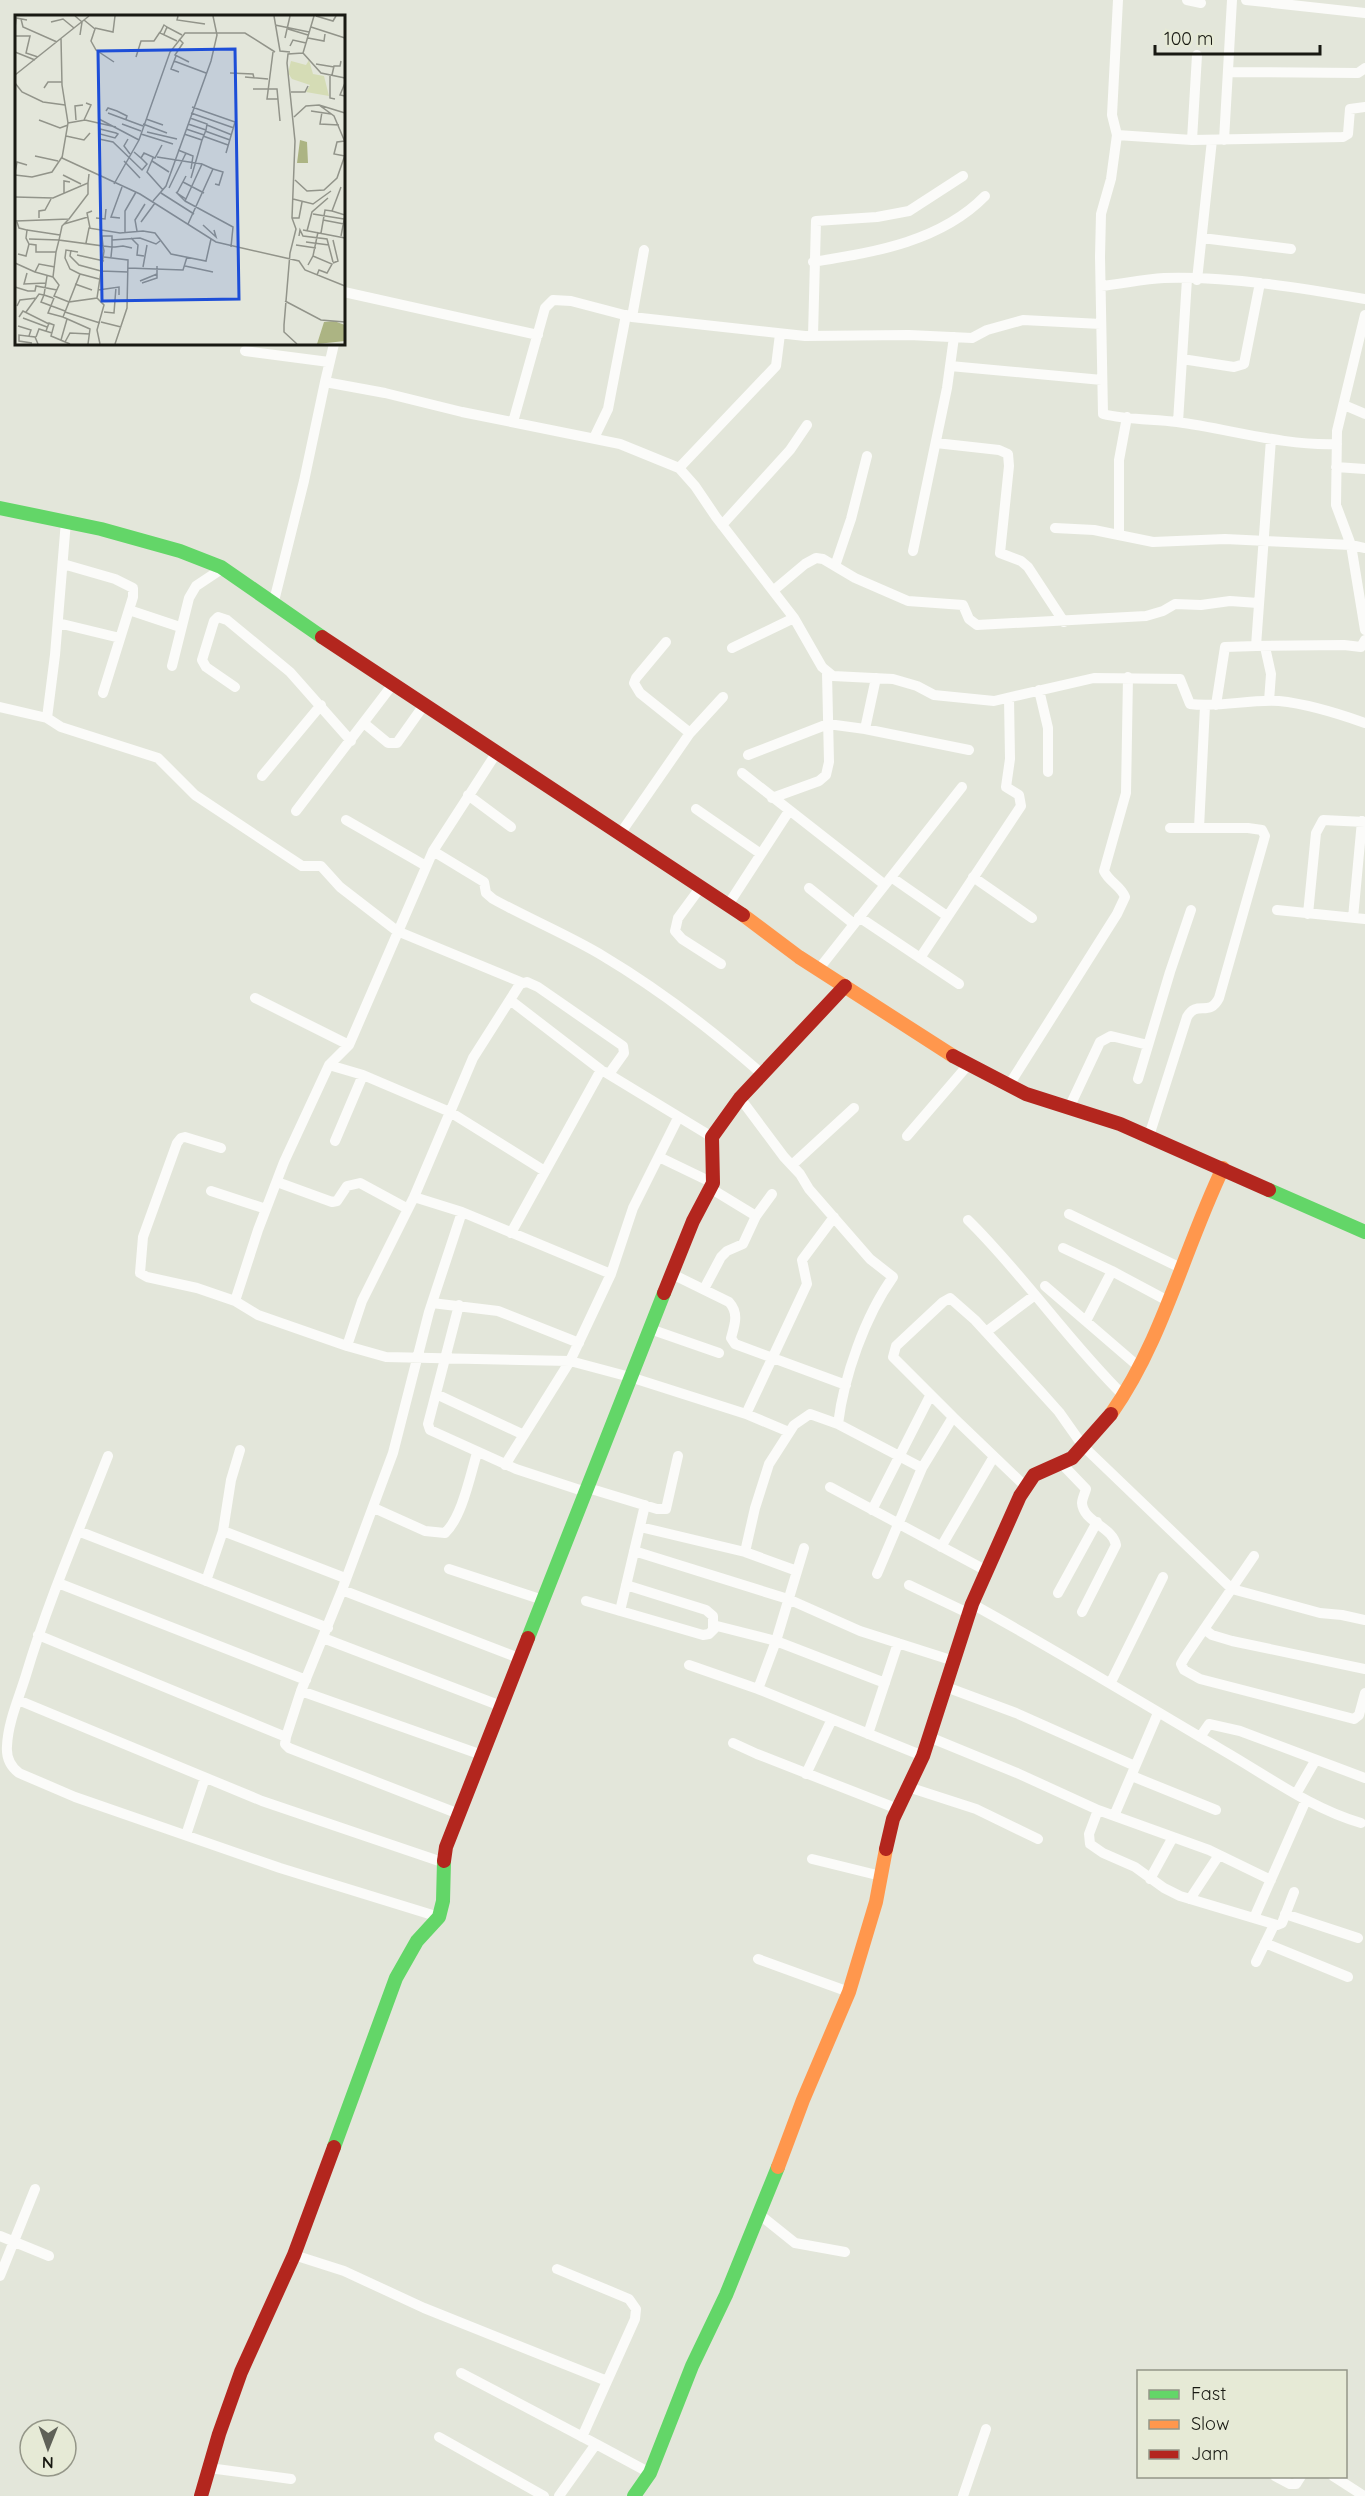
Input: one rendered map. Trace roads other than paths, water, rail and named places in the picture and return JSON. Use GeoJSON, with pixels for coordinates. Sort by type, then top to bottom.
{"type":"FeatureCollection","features":[{"type":"Feature","properties":{"kind":"street"},"geometry":{"type":"LineString","coordinates":[[1118,0],[1112,115],[1117,135],[1111,178],[1101,214],[1103,414],[1178,422],[1271,439],[1318,445],[1337,444]]}},
{"type":"Feature","properties":{"kind":"street"},"geometry":{"type":"LineString","coordinates":[[1187,0],[1201,3]]}},
{"type":"Feature","properties":{"kind":"street"},"geometry":{"type":"LineString","coordinates":[[1224,140],[1232,0]]}},
{"type":"Feature","properties":{"kind":"street"},"geometry":{"type":"LineString","coordinates":[[1246,0],[1365,13]]}},
{"type":"Feature","properties":{"kind":"street"},"geometry":{"type":"LineString","coordinates":[[1192,140],[1197,55]]}},
{"type":"Feature","properties":{"kind":"street"},"geometry":{"type":"LineString","coordinates":[[1228,72],[1358,72],[1365,68]]}},
{"type":"Feature","properties":{"kind":"street"},"geometry":{"type":"LineString","coordinates":[[1117,135],[1192,140],[1343,137],[1348,134],[1350,109],[1365,107]]}},
{"type":"Feature","properties":{"kind":"street"},"geometry":{"type":"LineString","coordinates":[[1178,422],[1182,359],[1192,279],[1202,238],[1212,140]]}},
{"type":"Feature","properties":{"kind":"street"},"geometry":{"type":"LineString","coordinates":[[813,336],[813,262],[816,221],[877,217],[909,211],[963,176]]}},
{"type":"Feature","properties":{"kind":"street"},"geometry":{"type":"LineString","coordinates":[[813,262],[858,255],[919,239],[970,212],[985,196]]}},
{"type":"Feature","properties":{"kind":"street"},"geometry":{"type":"LineString","coordinates":[[1202,238],[1291,249]]}},
{"type":"Feature","properties":{"kind":"street"},"geometry":{"type":"LineString","coordinates":[[594,438],[608,409],[644,250]]}},
{"type":"Feature","properties":{"kind":"street"},"geometry":{"type":"LineString","coordinates":[[1101,286],[1164,278],[1192,279],[1260,284],[1365,299]]}},
{"type":"Feature","properties":{"kind":"street"},"geometry":{"type":"LineString","coordinates":[[1182,359],[1234,366],[1244,364],[1260,284]]}},
{"type":"Feature","properties":{"kind":"street"},"geometry":{"type":"LineString","coordinates":[[345,296],[538,335]]}},
{"type":"Feature","properties":{"kind":"street"},"geometry":{"type":"LineString","coordinates":[[513,423],[545,308],[553,300],[629,316],[813,336],[972,338],[987,330],[1023,320],[1101,324]]}},
{"type":"Feature","properties":{"kind":"street"},"geometry":{"type":"LineString","coordinates":[[1365,315],[1337,431],[1336,467],[1336,505],[1351,545],[1364,604],[1365,630]]}},
{"type":"Feature","properties":{"kind":"street"},"geometry":{"type":"LineString","coordinates":[[679,468],[776,366],[780,334]]}},
{"type":"Feature","properties":{"kind":"street"},"geometry":{"type":"LineString","coordinates":[[913,551],[936,443],[954,337]]}},
{"type":"Feature","properties":{"kind":"street"},"geometry":{"type":"LineString","coordinates":[[273,605],[304,481],[334,345]]}},
{"type":"Feature","properties":{"kind":"street"},"geometry":{"type":"LineString","coordinates":[[245,351],[329,362]]}},
{"type":"Feature","properties":{"kind":"street"},"geometry":{"type":"LineString","coordinates":[[950,366],[1102,380]]}},
{"type":"Feature","properties":{"kind":"street"},"geometry":{"type":"LineString","coordinates":[[325,382],[620,444],[679,468],[774,590],[827,673],[829,762],[826,775],[819,781],[772,798]]}},
{"type":"Feature","properties":{"kind":"street"},"geometry":{"type":"LineString","coordinates":[[1344,405],[1365,414]]}},
{"type":"Feature","properties":{"kind":"street"},"geometry":{"type":"LineString","coordinates":[[1119,535],[1119,459],[1127,417]]}},
{"type":"Feature","properties":{"kind":"street"},"geometry":{"type":"LineString","coordinates":[[722,525],[770,474],[807,425]]}},
{"type":"Feature","properties":{"kind":"street"},"geometry":{"type":"LineString","coordinates":[[1269,701],[1270,674],[1261,646],[1258,603],[1271,439]]}},
{"type":"Feature","properties":{"kind":"street"},"geometry":{"type":"LineString","coordinates":[[936,443],[999,450],[1008,454],[1009,466],[1000,553],[1021,561],[1028,567],[1064,622]]}},
{"type":"Feature","properties":{"kind":"street"},"geometry":{"type":"LineString","coordinates":[[835,566],[867,456]]}},
{"type":"Feature","properties":{"kind":"street"},"geometry":{"type":"LineString","coordinates":[[1336,467],[1365,469]]}},
{"type":"Feature","properties":{"kind":"street"},"geometry":{"type":"LineString","coordinates":[[0,508],[66,521],[180,550],[223,568],[273,605],[728,905],[818,970],[968,1065],[1026,1094],[1149,1136],[1304,1207],[1365,1232]]}},
{"type":"Feature","properties":{"kind":"street"},"geometry":{"type":"LineString","coordinates":[[47,718],[58,623],[66,521]]}},
{"type":"Feature","properties":{"kind":"street"},"geometry":{"type":"LineString","coordinates":[[1055,528],[1094,530],[1153,542],[1225,539],[1351,545],[1365,548]]}},
{"type":"Feature","properties":{"kind":"street"},"geometry":{"type":"LineString","coordinates":[[774,590],[810,560],[823,559],[855,578],[908,601],[963,605],[969,619],[977,625],[1146,616],[1163,611],[1175,604],[1201,605],[1230,601],[1258,603]]}},
{"type":"Feature","properties":{"kind":"street"},"geometry":{"type":"LineString","coordinates":[[63,564],[129,585],[133,592],[103,693]]}},
{"type":"Feature","properties":{"kind":"street"},"geometry":{"type":"LineString","coordinates":[[172,666],[189,598],[196,586],[223,568]]}},
{"type":"Feature","properties":{"kind":"street"},"geometry":{"type":"LineString","coordinates":[[129,610],[180,627]]}},
{"type":"Feature","properties":{"kind":"street"},"geometry":{"type":"LineString","coordinates":[[235,687],[206,667],[202,660],[214,621],[218,617],[227,620],[283,665],[351,741]]}},
{"type":"Feature","properties":{"kind":"street"},"geometry":{"type":"LineString","coordinates":[[732,648],[794,618]]}},
{"type":"Feature","properties":{"kind":"street"},"geometry":{"type":"LineString","coordinates":[[58,623],[120,638]]}},
{"type":"Feature","properties":{"kind":"street"},"geometry":{"type":"LineString","coordinates":[[1199,828],[1211,705],[1224,647],[1344,645],[1361,647],[1365,640]]}},
{"type":"Feature","properties":{"kind":"street"},"geometry":{"type":"LineString","coordinates":[[666,642],[634,683],[640,693],[690,733]]}},
{"type":"Feature","properties":{"kind":"street"},"geometry":{"type":"LineString","coordinates":[[827,673],[844,677],[893,679],[917,686],[934,695],[994,701],[1094,678],[1180,679],[1190,704],[1269,701],[1320,708],[1365,723]]}},
{"type":"Feature","properties":{"kind":"street"},"geometry":{"type":"LineString","coordinates":[[1009,1085],[1117,914],[1125,897],[1123,892],[1107,878],[1104,871],[1126,793],[1128,677]]}},
{"type":"Feature","properties":{"kind":"street"},"geometry":{"type":"LineString","coordinates":[[866,729],[876,678]]}},
{"type":"Feature","properties":{"kind":"street"},"geometry":{"type":"LineString","coordinates":[[296,811],[393,684]]}},
{"type":"Feature","properties":{"kind":"street"},"geometry":{"type":"LineString","coordinates":[[1039,690],[1048,728],[1048,772]]}},
{"type":"Feature","properties":{"kind":"street"},"geometry":{"type":"LineString","coordinates":[[620,834],[690,733],[723,697]]}},
{"type":"Feature","properties":{"kind":"street"},"geometry":{"type":"LineString","coordinates":[[920,958],[1022,802],[1019,795],[1006,787],[1010,759],[1010,698]]}},
{"type":"Feature","properties":{"kind":"street"},"geometry":{"type":"LineString","coordinates":[[262,776],[321,705]]}},
{"type":"Feature","properties":{"kind":"street"},"geometry":{"type":"LineString","coordinates":[[364,724],[388,743],[397,743],[424,705]]}},
{"type":"Feature","properties":{"kind":"street"},"geometry":{"type":"LineString","coordinates":[[0,707],[47,718],[61,727],[158,758],[195,795],[302,866],[321,866],[340,887],[397,931],[538,987],[623,1046],[622,1058],[605,1072],[543,1170],[511,1233]]}},
{"type":"Feature","properties":{"kind":"street"},"geometry":{"type":"LineString","coordinates":[[748,755],[828,724],[866,729],[969,750]]}},
{"type":"Feature","properties":{"kind":"street"},"geometry":{"type":"LineString","coordinates":[[235,1301],[276,1182],[329,1065],[349,1045],[433,851],[497,752]]}},
{"type":"Feature","properties":{"kind":"street"},"geometry":{"type":"LineString","coordinates":[[742,773],[789,811],[888,881],[947,916]]}},
{"type":"Feature","properties":{"kind":"street"},"geometry":{"type":"LineString","coordinates":[[818,970],[962,787]]}},
{"type":"Feature","properties":{"kind":"street"},"geometry":{"type":"LineString","coordinates":[[468,795],[511,827]]}},
{"type":"Feature","properties":{"kind":"street"},"geometry":{"type":"LineString","coordinates":[[696,809],[761,854]]}},
{"type":"Feature","properties":{"kind":"street"},"geometry":{"type":"LineString","coordinates":[[728,905],[789,811]]}},
{"type":"Feature","properties":{"kind":"street"},"geometry":{"type":"LineString","coordinates":[[1308,914],[1316,833],[1323,820],[1330,819],[1363,822],[1353,918]]}},
{"type":"Feature","properties":{"kind":"street"},"geometry":{"type":"LineString","coordinates":[[346,820],[426,866]]}},
{"type":"Feature","properties":{"kind":"street"},"geometry":{"type":"LineString","coordinates":[[1149,1136],[1190,1011],[1195,1008],[1211,1009],[1215,1007],[1219,998],[1264,840],[1264,833],[1258,829],[1170,828]]}},
{"type":"Feature","properties":{"kind":"street"},"geometry":{"type":"LineString","coordinates":[[433,851],[484,882],[486,893],[493,899],[601,955],[647,983],[690,1014],[762,1074]]}},
{"type":"Feature","properties":{"kind":"street"},"geometry":{"type":"LineString","coordinates":[[973,877],[1032,918]]}},
{"type":"Feature","properties":{"kind":"street"},"geometry":{"type":"LineString","coordinates":[[700,888],[678,918],[675,931],[682,939],[721,964]]}},
{"type":"Feature","properties":{"kind":"street"},"geometry":{"type":"LineString","coordinates":[[809,888],[959,984]]}},
{"type":"Feature","properties":{"kind":"street"},"geometry":{"type":"LineString","coordinates":[[1138,1079],[1191,910]]}},
{"type":"Feature","properties":{"kind":"street"},"geometry":{"type":"LineString","coordinates":[[1277,910],[1365,919]]}},
{"type":"Feature","properties":{"kind":"street"},"geometry":{"type":"LineString","coordinates":[[347,1346],[362,1300],[414,1197],[472,1058],[523,982]]}},
{"type":"Feature","properties":{"kind":"street"},"geometry":{"type":"LineString","coordinates":[[201,2496],[237,2380],[294,2254],[382,2017],[394,1978],[418,1941],[439,1917],[442,1903],[442,1862],[519,1658],[630,1377],[693,1221],[711,1186],[712,1137],[740,1098],[845,986]]}},
{"type":"Feature","properties":{"kind":"street"},"geometry":{"type":"LineString","coordinates":[[255,998],[349,1045]]}},
{"type":"Feature","properties":{"kind":"street"},"geometry":{"type":"LineString","coordinates":[[510,1000],[605,1072],[712,1137]]}},
{"type":"Feature","properties":{"kind":"street"},"geometry":{"type":"LineString","coordinates":[[1069,1108],[1100,1042],[1111,1036],[1148,1045]]}},
{"type":"Feature","properties":{"kind":"street"},"geometry":{"type":"LineString","coordinates":[[329,1065],[363,1076],[450,1112],[543,1170]]}},
{"type":"Feature","properties":{"kind":"street"},"geometry":{"type":"LineString","coordinates":[[908,1136],[968,1065]]}},
{"type":"Feature","properties":{"kind":"street"},"geometry":{"type":"LineString","coordinates":[[335,1141],[363,1076]]}},
{"type":"Feature","properties":{"kind":"street"},"geometry":{"type":"LineString","coordinates":[[740,1098],[809,1189],[870,1259],[893,1277],[878,1298],[846,1385],[838,1424]]}},
{"type":"Feature","properties":{"kind":"street"},"geometry":{"type":"LineString","coordinates":[[792,1165],[854,1108]]}},
{"type":"Feature","properties":{"kind":"street"},"geometry":{"type":"LineString","coordinates":[[505,1465],[579,1343],[611,1274],[633,1208],[678,1118]]}},
{"type":"Feature","properties":{"kind":"street"},"geometry":{"type":"LineString","coordinates":[[221,1148],[185,1137],[177,1143],[143,1237],[140,1273],[235,1301],[258,1315],[386,1357],[570,1361],[630,1377],[746,1414],[789,1432]]}},
{"type":"Feature","properties":{"kind":"street"},"geometry":{"type":"LineString","coordinates":[[659,1157],[711,1186],[756,1216]]}},
{"type":"Feature","properties":{"kind":"street"},"geometry":{"type":"LineString","coordinates":[[634,2496],[650,2473],[692,2366],[760,2215],[803,2100],[849,1992],[876,1902],[887,1840],[898,1809],[923,1756],[971,1609],[1020,1496],[1034,1475],[1072,1458],[1111,1415],[1124,1396],[1168,1301],[1222,1168]]}},
{"type":"Feature","properties":{"kind":"street"},"geometry":{"type":"LineString","coordinates":[[276,1182],[332,1202],[337,1201],[347,1186],[360,1183],[408,1209]]}},
{"type":"Feature","properties":{"kind":"street"},"geometry":{"type":"LineString","coordinates":[[211,1191],[266,1209]]}},
{"type":"Feature","properties":{"kind":"street"},"geometry":{"type":"LineString","coordinates":[[704,1289],[721,1257],[727,1251],[743,1244],[756,1216],[772,1194]]}},
{"type":"Feature","properties":{"kind":"street"},"geometry":{"type":"LineString","coordinates":[[414,1197],[462,1212],[611,1274]]}},
{"type":"Feature","properties":{"kind":"street"},"geometry":{"type":"LineString","coordinates":[[459,1814],[299,1754],[285,1744],[306,1680],[374,1508],[393,1453],[432,1303],[462,1212]]}},
{"type":"Feature","properties":{"kind":"street"},"geometry":{"type":"LineString","coordinates":[[1069,1214],[1180,1268]]}},
{"type":"Feature","properties":{"kind":"street"},"geometry":{"type":"LineString","coordinates":[[746,1414],[807,1284],[802,1266],[805,1254],[834,1217]]}},
{"type":"Feature","properties":{"kind":"street"},"geometry":{"type":"LineString","coordinates":[[968,1220],[993,1245],[1099,1372],[1124,1396]]}},
{"type":"Feature","properties":{"kind":"street"},"geometry":{"type":"LineString","coordinates":[[1063,1248],[1168,1301]]}},
{"type":"Feature","properties":{"kind":"street"},"geometry":{"type":"LineString","coordinates":[[1086,1321],[1112,1271]]}},
{"type":"Feature","properties":{"kind":"street"},"geometry":{"type":"LineString","coordinates":[[672,1274],[729,1302],[736,1315],[732,1341],[846,1385]]}},
{"type":"Feature","properties":{"kind":"street"},"geometry":{"type":"LineString","coordinates":[[1045,1286],[1139,1367]]}},
{"type":"Feature","properties":{"kind":"street"},"geometry":{"type":"LineString","coordinates":[[986,1332],[1035,1295]]}},
{"type":"Feature","properties":{"kind":"street"},"geometry":{"type":"LineString","coordinates":[[1026,1487],[993,1458],[895,1361],[893,1354],[897,1346],[950,1298],[986,1332],[1059,1412],[1083,1446],[1232,1589],[1320,1613],[1365,1620]]}},
{"type":"Feature","properties":{"kind":"street"},"geometry":{"type":"LineString","coordinates":[[432,1303],[498,1311],[579,1343]]}},
{"type":"Feature","properties":{"kind":"street"},"geometry":{"type":"LineString","coordinates":[[459,1305],[428,1424],[430,1430],[505,1465],[662,1510],[668,1506],[678,1456]]}},
{"type":"Feature","properties":{"kind":"street"},"geometry":{"type":"LineString","coordinates":[[650,1329],[719,1353]]}},
{"type":"Feature","properties":{"kind":"street"},"geometry":{"type":"LineString","coordinates":[[436,1394],[524,1435]]}},
{"type":"Feature","properties":{"kind":"street"},"geometry":{"type":"LineString","coordinates":[[872,1510],[930,1396]]}},
{"type":"Feature","properties":{"kind":"street"},"geometry":{"type":"LineString","coordinates":[[745,1552],[755,1508],[769,1464],[794,1425],[810,1414],[838,1424],[922,1468]]}},
{"type":"Feature","properties":{"kind":"street"},"geometry":{"type":"LineString","coordinates":[[878,1574],[922,1468],[953,1417]]}},
{"type":"Feature","properties":{"kind":"street"},"geometry":{"type":"LineString","coordinates":[[206,1581],[223,1531],[231,1480],[240,1450]]}},
{"type":"Feature","properties":{"kind":"street"},"geometry":{"type":"LineString","coordinates":[[374,1508],[425,1531],[445,1533],[457,1514],[477,1453]]}},
{"type":"Feature","properties":{"kind":"street"},"geometry":{"type":"LineString","coordinates":[[108,1456],[38,1635],[18,1700],[6,1748],[8,1761],[13,1768],[19,1773],[75,1797],[280,1868],[439,1917]]}},
{"type":"Feature","properties":{"kind":"street"},"geometry":{"type":"LineString","coordinates":[[941,1547],[993,1458]]}},
{"type":"Feature","properties":{"kind":"street"},"geometry":{"type":"LineString","coordinates":[[1061,1463],[1086,1489],[1082,1503],[1084,1508],[1112,1536],[1116,1545],[1082,1612]]}},
{"type":"Feature","properties":{"kind":"street"},"geometry":{"type":"LineString","coordinates":[[830,1487],[987,1571]]}},
{"type":"Feature","properties":{"kind":"street"},"geometry":{"type":"LineString","coordinates":[[620,1611],[645,1505]]}},
{"type":"Feature","properties":{"kind":"street"},"geometry":{"type":"LineString","coordinates":[[1058,1593],[1096,1522]]}},
{"type":"Feature","properties":{"kind":"street"},"geometry":{"type":"LineString","coordinates":[[640,1527],[745,1552],[797,1571]]}},
{"type":"Feature","properties":{"kind":"street"},"geometry":{"type":"LineString","coordinates":[[78,1531],[206,1581],[501,1706]]}},
{"type":"Feature","properties":{"kind":"street"},"geometry":{"type":"LineString","coordinates":[[223,1531],[345,1578]]}},
{"type":"Feature","properties":{"kind":"street"},"geometry":{"type":"LineString","coordinates":[[758,1689],[776,1641],[804,1548]]}},
{"type":"Feature","properties":{"kind":"street"},"geometry":{"type":"LineString","coordinates":[[634,1551],[788,1599],[860,1631],[954,1661]]}},
{"type":"Feature","properties":{"kind":"street"},"geometry":{"type":"LineString","coordinates":[[1254,1556],[1181,1664],[1184,1670],[1200,1679],[1354,1719],[1359,1715],[1365,1693]]}},
{"type":"Feature","properties":{"kind":"street"},"geometry":{"type":"LineString","coordinates":[[449,1569],[543,1600]]}},
{"type":"Feature","properties":{"kind":"street"},"geometry":{"type":"LineString","coordinates":[[1111,1682],[1163,1577]]}},
{"type":"Feature","properties":{"kind":"street"},"geometry":{"type":"LineString","coordinates":[[58,1583],[306,1680]]}},
{"type":"Feature","properties":{"kind":"street"},"geometry":{"type":"LineString","coordinates":[[586,1602],[703,1635],[709,1634],[713,1628],[713,1616],[706,1610],[626,1585]]}},
{"type":"Feature","properties":{"kind":"street"},"geometry":{"type":"LineString","coordinates":[[909,1585],[971,1609],[1111,1682],[1158,1713],[1301,1797],[1338,1816],[1364,1819]]}},
{"type":"Feature","properties":{"kind":"street"},"geometry":{"type":"LineString","coordinates":[[342,1590],[519,1658]]}},
{"type":"Feature","properties":{"kind":"street"},"geometry":{"type":"LineString","coordinates":[[713,1628],[721,1625],[776,1641],[885,1683]]}},
{"type":"Feature","properties":{"kind":"street"},"geometry":{"type":"LineString","coordinates":[[1204,1629],[1212,1635],[1232,1641],[1365,1669]]}},
{"type":"Feature","properties":{"kind":"street"},"geometry":{"type":"LineString","coordinates":[[38,1635],[286,1737]]}},
{"type":"Feature","properties":{"kind":"street"},"geometry":{"type":"LineString","coordinates":[[868,1734],[898,1643]]}},
{"type":"Feature","properties":{"kind":"street"},"geometry":{"type":"LineString","coordinates":[[689,1665],[758,1689],[923,1756]]}},
{"type":"Feature","properties":{"kind":"street"},"geometry":{"type":"LineString","coordinates":[[946,1687],[1016,1713],[1216,1810]]}},
{"type":"Feature","properties":{"kind":"street"},"geometry":{"type":"LineString","coordinates":[[302,1691],[482,1755]]}},
{"type":"Feature","properties":{"kind":"street"},"geometry":{"type":"LineString","coordinates":[[18,1700],[205,1779],[306,1817],[442,1862]]}},
{"type":"Feature","properties":{"kind":"street"},"geometry":{"type":"LineString","coordinates":[[1114,1816],[1158,1713]]}},
{"type":"Feature","properties":{"kind":"street"},"geometry":{"type":"LineString","coordinates":[[806,1774],[832,1719]]}},
{"type":"Feature","properties":{"kind":"street"},"geometry":{"type":"LineString","coordinates":[[1200,1737],[1206,1726],[1212,1724],[1240,1731],[1365,1778]]}},
{"type":"Feature","properties":{"kind":"street"},"geometry":{"type":"LineString","coordinates":[[929,1737],[1017,1773],[1098,1810],[1219,1855],[1271,1880]]}},
{"type":"Feature","properties":{"kind":"street"},"geometry":{"type":"LineString","coordinates":[[733,1743],[898,1809]]}},
{"type":"Feature","properties":{"kind":"street"},"geometry":{"type":"LineString","coordinates":[[1254,1918],[1271,1880],[1315,1761]]}},
{"type":"Feature","properties":{"kind":"street"},"geometry":{"type":"LineString","coordinates":[[186,1835],[205,1779]]}},
{"type":"Feature","properties":{"kind":"street"},"geometry":{"type":"LineString","coordinates":[[908,1787],[976,1809],[1038,1839]]}},
{"type":"Feature","properties":{"kind":"street"},"geometry":{"type":"LineString","coordinates":[[1098,1810],[1089,1834],[1090,1844],[1103,1853],[1135,1867],[1164,1888],[1190,1899],[1274,1925],[1282,1923],[1294,1892]]}},
{"type":"Feature","properties":{"kind":"street"},"geometry":{"type":"LineString","coordinates":[[1150,1879],[1173,1837]]}},
{"type":"Feature","properties":{"kind":"street"},"geometry":{"type":"LineString","coordinates":[[1190,1899],[1219,1855]]}},
{"type":"Feature","properties":{"kind":"street"},"geometry":{"type":"LineString","coordinates":[[812,1858],[881,1876]]}},
{"type":"Feature","properties":{"kind":"street"},"geometry":{"type":"LineString","coordinates":[[1285,1914],[1358,1938]]}},
{"type":"Feature","properties":{"kind":"street"},"geometry":{"type":"LineString","coordinates":[[1256,1962],[1274,1925]]}},
{"type":"Feature","properties":{"kind":"street"},"geometry":{"type":"LineString","coordinates":[[1266,1943],[1348,1977]]}},
{"type":"Feature","properties":{"kind":"street"},"geometry":{"type":"LineString","coordinates":[[758,1959],[849,1992]]}},
{"type":"Feature","properties":{"kind":"street"},"geometry":{"type":"LineString","coordinates":[[0,2276],[35,2189]]}},
{"type":"Feature","properties":{"kind":"street"},"geometry":{"type":"LineString","coordinates":[[760,2215],[795,2243],[845,2252]]}},
{"type":"Feature","properties":{"kind":"street"},"geometry":{"type":"LineString","coordinates":[[0,2236],[49,2256]]}},
{"type":"Feature","properties":{"kind":"street"},"geometry":{"type":"LineString","coordinates":[[294,2254],[344,2271],[424,2308],[607,2381]]}},
{"type":"Feature","properties":{"kind":"street"},"geometry":{"type":"LineString","coordinates":[[557,2269],[629,2298],[636,2309],[635,2319],[582,2437]]}},
{"type":"Feature","properties":{"kind":"street"},"geometry":{"type":"LineString","coordinates":[[461,2373],[650,2473]]}},
{"type":"Feature","properties":{"kind":"street"},"geometry":{"type":"LineString","coordinates":[[963,2496],[986,2428]]}},
{"type":"Feature","properties":{"kind":"street"},"geometry":{"type":"LineString","coordinates":[[439,2437],[544,2496]]}},
{"type":"Feature","properties":{"kind":"street"},"geometry":{"type":"LineString","coordinates":[[559,2496],[596,2444]]}},
{"type":"Feature","properties":{"kind":"street"},"geometry":{"type":"LineString","coordinates":[[209,2468],[291,2479]]}},
{"type":"Feature","properties":{"kind":"street"},"geometry":{"type":"LineString","coordinates":[[1279,2478],[1290,2484],[1296,2484],[1300,2478]]}},
{"type":"Feature","properties":{"kind":"street"},"geometry":{"type":"LineString","coordinates":[[1336,2478],[1364,2496]]}}]}
